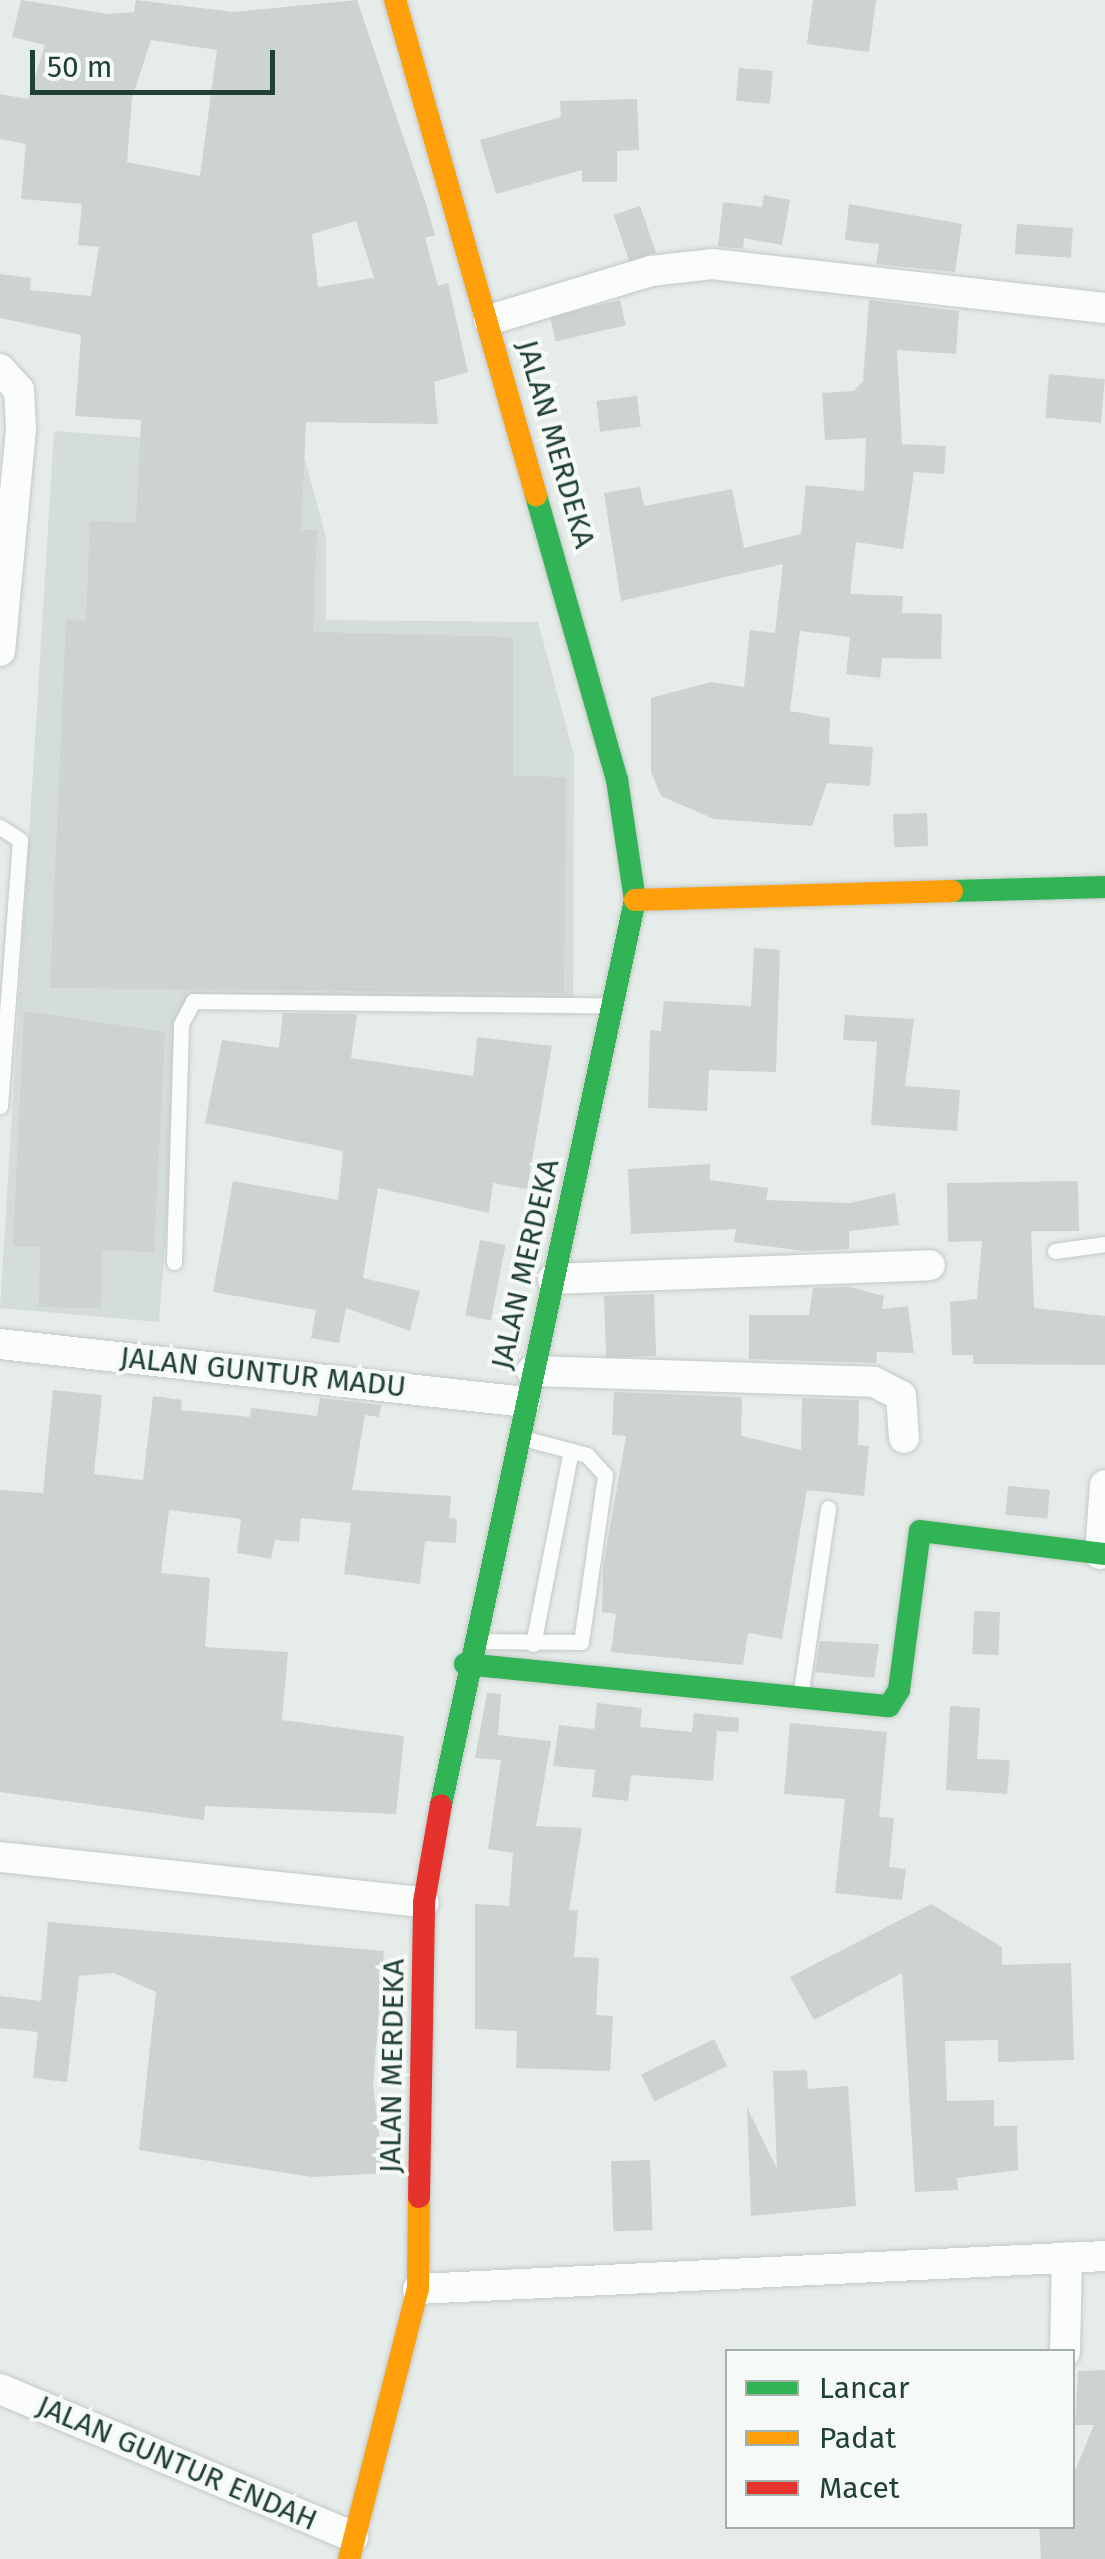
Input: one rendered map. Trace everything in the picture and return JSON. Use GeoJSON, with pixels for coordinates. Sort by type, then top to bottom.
{"type":"FeatureCollection","features":[{"type":"Feature","properties":{"kind":"street","name":"JALAN MERDEKA"},"geometry":{"type":"LineString","coordinates":[[351,2548],[418,2289],[424,1902],[467,1652],[635,900],[617,780],[396,0]]}},
{"type":"Feature","properties":{"kind":"street"},"geometry":{"type":"LineString","coordinates":[[488,320],[652,270],[712,264],[1105,308]]}},
{"type":"Feature","properties":{"kind":"street"},"geometry":{"type":"LineString","coordinates":[[0,369],[19,390],[20,429],[0,651]]}},
{"type":"Feature","properties":{"kind":"street"},"geometry":{"type":"LineString","coordinates":[[635,900],[1105,887]]}},
{"type":"Feature","properties":{"kind":"street"},"geometry":{"type":"LineString","coordinates":[[552,1279],[930,1265]]}},
{"type":"Feature","properties":{"kind":"street","name":"JALAN GUNTUR MADU"},"geometry":{"type":"LineString","coordinates":[[0,1344],[525,1402]]}},
{"type":"Feature","properties":{"kind":"street"},"geometry":{"type":"LineString","coordinates":[[532,1371],[874,1382],[901,1396],[904,1438]]}},
{"type":"Feature","properties":{"kind":"street"},"geometry":{"type":"LineString","coordinates":[[467,1652],[800,1700],[894,1702],[920,1530],[1102,1554],[1105,1485]]}},
{"type":"Feature","properties":{"kind":"street"},"geometry":{"type":"LineString","coordinates":[[0,1857],[424,1902]]}},
{"type":"Feature","properties":{"kind":"street"},"geometry":{"type":"LineString","coordinates":[[418,2289],[1105,2256]]}},
{"type":"Feature","properties":{"kind":"street"},"geometry":{"type":"LineString","coordinates":[[1065,2349],[1067,2258]]}},
{"type":"Feature","properties":{"kind":"street","name":"JALAN GUNTUR ENDAH"},"geometry":{"type":"LineString","coordinates":[[0,2389],[351,2548]]}},
{"type":"Feature","properties":{"kind":"lane"},"geometry":{"type":"LineString","coordinates":[[0,827],[20,840],[0,1106]]}},
{"type":"Feature","properties":{"kind":"lane"},"geometry":{"type":"LineString","coordinates":[[174,1262],[182,1024],[193,1001],[613,1006]]}},
{"type":"Feature","properties":{"kind":"lane"},"geometry":{"type":"LineString","coordinates":[[1055,1252],[1105,1244]]}},
{"type":"Feature","properties":{"kind":"lane"},"geometry":{"type":"LineString","coordinates":[[467,1652],[582,1642],[604,1475],[598,1460],[518,1437]]}},
{"type":"Feature","properties":{"kind":"lane"},"geometry":{"type":"LineString","coordinates":[[533,1644],[572,1451]]}},
{"type":"Feature","properties":{"kind":"lane"},"geometry":{"type":"LineString","coordinates":[[800,1700],[828,1508]]}},
{"type":"Feature","properties":{"kind":"shaded area"},"geometry":{"type":"Polygon","coordinates":[[[54,431],[302,449],[326,537],[326,620],[538,622],[574,755],[573,1009],[184,1006],[159,1322],[0,1308],[54,431]]]}},
{"type":"Feature","properties":{"kind":"building"},"geometry":{"type":"Polygon","coordinates":[[[21,0],[108,14],[134,12],[136,0],[233,12],[357,0],[426,204],[435,235],[425,238],[438,286],[448,283],[468,372],[434,382],[438,424],[306,422],[301,530],[317,530],[313,632],[513,637],[513,776],[566,777],[564,993],[50,988],[66,619],[86,620],[90,521],[136,523],[141,420],[75,416],[81,335],[0,318],[0,274],[31,278],[30,290],[91,296],[99,247],[78,245],[82,204],[21,199],[26,144],[0,139],[0,94],[28,99],[45,45],[12,37],[21,0]],[[151,40],[132,98],[127,162],[200,176],[217,50],[151,40]],[[356,221],[312,234],[318,287],[374,278],[356,221]]]}},
{"type":"Feature","properties":{"kind":"building"},"geometry":{"type":"Polygon","coordinates":[[[813,0],[876,0],[869,52],[807,44],[813,0]]]}},
{"type":"Feature","properties":{"kind":"building"},"geometry":{"type":"Polygon","coordinates":[[[739,68],[773,71],[770,104],[736,101],[739,68]]]}},
{"type":"Feature","properties":{"kind":"building"},"geometry":{"type":"Polygon","coordinates":[[[637,99],[639,150],[617,151],[617,182],[582,182],[582,170],[496,194],[480,140],[561,117],[560,101],[637,99]]]}},
{"type":"Feature","properties":{"kind":"building"},"geometry":{"type":"Polygon","coordinates":[[[764,195],[790,200],[782,245],[744,238],[743,249],[718,246],[723,202],[762,207],[764,195]]]}},
{"type":"Feature","properties":{"kind":"building"},"geometry":{"type":"Polygon","coordinates":[[[849,204],[962,224],[955,272],[876,264],[879,244],[845,240],[849,204]]]}},
{"type":"Feature","properties":{"kind":"building"},"geometry":{"type":"Polygon","coordinates":[[[640,206],[656,252],[629,261],[614,215],[640,206]]]}},
{"type":"Feature","properties":{"kind":"building"},"geometry":{"type":"Polygon","coordinates":[[[1017,224],[1073,228],[1071,258],[1015,254],[1017,224]]]}},
{"type":"Feature","properties":{"kind":"building"},"geometry":{"type":"Polygon","coordinates":[[[620,300],[626,325],[556,342],[550,316],[620,300]]]}},
{"type":"Feature","properties":{"kind":"building"},"geometry":{"type":"Polygon","coordinates":[[[869,300],[959,311],[956,354],[897,350],[902,444],[946,446],[944,474],[914,472],[903,549],[856,542],[850,594],[903,596],[902,613],[942,614],[941,659],[882,658],[880,678],[846,674],[850,637],[800,631],[790,711],[830,718],[829,744],[873,747],[870,786],[827,783],[812,826],[714,819],[661,796],[651,772],[651,698],[711,682],[744,687],[750,630],[775,633],[783,564],[621,601],[604,493],[640,487],[644,506],[732,489],[744,548],[801,534],[806,485],[864,491],[866,438],[825,440],[822,393],[854,391],[863,381],[869,300]]]}},
{"type":"Feature","properties":{"kind":"building"},"geometry":{"type":"Polygon","coordinates":[[[1049,374],[1105,379],[1101,423],[1045,418],[1049,374]]]}},
{"type":"Feature","properties":{"kind":"building"},"geometry":{"type":"Polygon","coordinates":[[[637,396],[641,427],[600,432],[596,401],[637,396]]]}},
{"type":"Feature","properties":{"kind":"building"},"geometry":{"type":"Polygon","coordinates":[[[927,813],[928,846],[894,847],[893,814],[927,813]]]}},
{"type":"Feature","properties":{"kind":"building"},"geometry":{"type":"Polygon","coordinates":[[[754,948],[780,950],[776,1072],[709,1070],[707,1111],[648,1108],[650,1030],[661,1031],[664,1001],[751,1006],[754,948]]]}},
{"type":"Feature","properties":{"kind":"building"},"geometry":{"type":"Polygon","coordinates":[[[24,1011],[165,1032],[154,1252],[102,1250],[101,1308],[39,1307],[40,1247],[13,1246],[24,1011]]]}},
{"type":"Feature","properties":{"kind":"building"},"geometry":{"type":"Polygon","coordinates":[[[283,1013],[357,1014],[351,1058],[473,1076],[477,1037],[552,1046],[527,1189],[493,1183],[489,1213],[378,1188],[363,1278],[420,1291],[410,1331],[346,1308],[339,1343],[311,1338],[316,1310],[213,1292],[233,1181],[338,1200],[343,1151],[205,1123],[222,1040],[279,1048],[283,1013]]]}},
{"type":"Feature","properties":{"kind":"building"},"geometry":{"type":"Polygon","coordinates":[[[845,1015],[914,1019],[905,1086],[960,1090],[957,1131],[871,1125],[877,1042],[843,1040],[845,1015]]]}},
{"type":"Feature","properties":{"kind":"building"},"geometry":{"type":"Polygon","coordinates":[[[710,1164],[710,1180],[768,1188],[766,1200],[850,1203],[895,1193],[899,1225],[849,1231],[849,1249],[805,1251],[734,1242],[736,1229],[631,1234],[628,1169],[710,1164]]]}},
{"type":"Feature","properties":{"kind":"building"},"geometry":{"type":"Polygon","coordinates":[[[1078,1181],[1079,1231],[1031,1231],[1034,1308],[1105,1316],[1105,1365],[973,1364],[973,1355],[952,1355],[950,1302],[977,1299],[982,1241],[948,1242],[947,1183],[1078,1181]]]}},
{"type":"Feature","properties":{"kind":"building"},"geometry":{"type":"Polygon","coordinates":[[[480,1240],[506,1245],[491,1321],[465,1316],[480,1240]]]}},
{"type":"Feature","properties":{"kind":"building"},"geometry":{"type":"Polygon","coordinates":[[[850,1287],[884,1296],[882,1309],[908,1306],[914,1353],[877,1352],[876,1363],[749,1359],[749,1315],[809,1315],[813,1288],[850,1287]]]}},
{"type":"Feature","properties":{"kind":"building"},"geometry":{"type":"Polygon","coordinates":[[[654,1294],[656,1356],[606,1358],[604,1296],[654,1294]]]}},
{"type":"Feature","properties":{"kind":"building"},"geometry":{"type":"Polygon","coordinates":[[[53,1390],[102,1395],[94,1474],[143,1480],[153,1396],[182,1400],[181,1410],[250,1417],[251,1408],[317,1416],[320,1398],[381,1405],[379,1417],[365,1415],[352,1490],[451,1496],[449,1518],[457,1519],[456,1543],[425,1541],[420,1584],[344,1574],[351,1523],[301,1518],[299,1542],[275,1540],[271,1559],[237,1553],[241,1519],[169,1510],[161,1573],[210,1578],[205,1647],[288,1652],[282,1720],[404,1736],[396,1814],[205,1806],[204,1820],[0,1792],[0,1490],[43,1493],[53,1390]]]}},
{"type":"Feature","properties":{"kind":"building"},"geometry":{"type":"Polygon","coordinates":[[[614,1392],[742,1397],[741,1436],[801,1450],[802,1398],[859,1400],[858,1445],[869,1446],[864,1496],[807,1490],[782,1639],[748,1633],[743,1665],[611,1652],[616,1614],[602,1612],[603,1568],[626,1436],[612,1435],[614,1392]]]}},
{"type":"Feature","properties":{"kind":"building"},"geometry":{"type":"Polygon","coordinates":[[[1008,1486],[1050,1490],[1047,1519],[1005,1515],[1008,1486]]]}},
{"type":"Feature","properties":{"kind":"building"},"geometry":{"type":"Polygon","coordinates":[[[974,1611],[1000,1612],[998,1655],[972,1654],[974,1611]]]}},
{"type":"Feature","properties":{"kind":"building"},"geometry":{"type":"Polygon","coordinates":[[[820,1641],[879,1644],[874,1678],[815,1672],[820,1641]]]}},
{"type":"Feature","properties":{"kind":"building"},"geometry":{"type":"Polygon","coordinates":[[[487,1693],[501,1694],[498,1735],[551,1741],[536,1826],[582,1828],[569,1910],[578,1911],[574,1957],[599,1958],[596,2015],[613,2016],[610,2071],[516,2068],[517,2031],[475,2029],[475,1904],[509,1906],[513,1853],[488,1849],[501,1760],[475,1758],[487,1693]]]}},
{"type":"Feature","properties":{"kind":"building"},"geometry":{"type":"Polygon","coordinates":[[[597,1703],[642,1708],[640,1727],[692,1732],[694,1713],[739,1718],[738,1732],[717,1731],[713,1781],[631,1775],[628,1801],[592,1797],[595,1770],[553,1766],[559,1725],[594,1729],[597,1703]]]}},
{"type":"Feature","properties":{"kind":"building"},"geometry":{"type":"Polygon","coordinates":[[[950,1706],[980,1708],[977,1759],[1010,1760],[1007,1794],[946,1790],[950,1706]]]}},
{"type":"Feature","properties":{"kind":"building"},"geometry":{"type":"Polygon","coordinates":[[[790,1723],[887,1732],[879,1817],[894,1818],[889,1867],[906,1869],[902,1900],[835,1893],[845,1799],[784,1794],[790,1723]]]}},
{"type":"Feature","properties":{"kind":"building"},"geometry":{"type":"Polygon","coordinates":[[[931,1904],[1002,1947],[1002,1965],[1071,1963],[1074,2060],[998,2062],[998,2040],[945,2041],[947,2101],[994,2100],[994,2126],[1017,2126],[1018,2170],[957,2178],[958,2190],[915,2192],[902,1973],[814,2020],[790,1977],[931,1904]]]}},
{"type":"Feature","properties":{"kind":"building"},"geometry":{"type":"Polygon","coordinates":[[[48,1922],[384,1951],[373,2085],[384,2173],[312,2177],[139,2150],[156,1992],[114,1973],[79,1976],[67,2082],[33,2078],[38,2032],[0,2028],[0,1996],[41,2001],[48,1922]]]}},
{"type":"Feature","properties":{"kind":"building"},"geometry":{"type":"Polygon","coordinates":[[[714,2039],[727,2066],[654,2101],[641,2075],[714,2039]]]}},
{"type":"Feature","properties":{"kind":"building"},"geometry":{"type":"Polygon","coordinates":[[[807,2070],[808,2089],[848,2086],[856,2206],[751,2216],[747,2107],[777,2169],[773,2071],[807,2070]]]}},
{"type":"Feature","properties":{"kind":"building"},"geometry":{"type":"Polygon","coordinates":[[[650,2160],[652,2230],[613,2231],[611,2161],[650,2160]]]}},
{"type":"Feature","properties":{"kind":"building"},"geometry":{"type":"Polygon","coordinates":[[[1105,2370],[1105,2559],[1041,2559],[1039,2529],[1075,2529],[1075,2471],[1094,2425],[1075,2425],[1078,2371],[1105,2370]]]}},
{"type":"Feature","properties":{"kind":"traffic: fast"},"geometry":{"type":"LineString","coordinates":[[441,1805],[635,900],[617,780],[536,495]]}},
{"type":"Feature","properties":{"kind":"traffic: fast"},"geometry":{"type":"LineString","coordinates":[[952,891],[1105,887]]}},
{"type":"Feature","properties":{"kind":"traffic: fast"},"geometry":{"type":"LineString","coordinates":[[465,1664],[889,1706],[899,1690],[920,1531],[1105,1554]]}},
{"type":"Feature","properties":{"kind":"traffic: slow"},"geometry":{"type":"LineString","coordinates":[[395,0],[536,495]]}},
{"type":"Feature","properties":{"kind":"traffic: slow"},"geometry":{"type":"LineString","coordinates":[[635,900],[952,891]]}},
{"type":"Feature","properties":{"kind":"traffic: slow"},"geometry":{"type":"LineString","coordinates":[[349,2559],[418,2289],[419,2197]]}},
{"type":"Feature","properties":{"kind":"traffic: jam"},"geometry":{"type":"LineString","coordinates":[[419,2197],[424,1902],[441,1805]]}}]}
